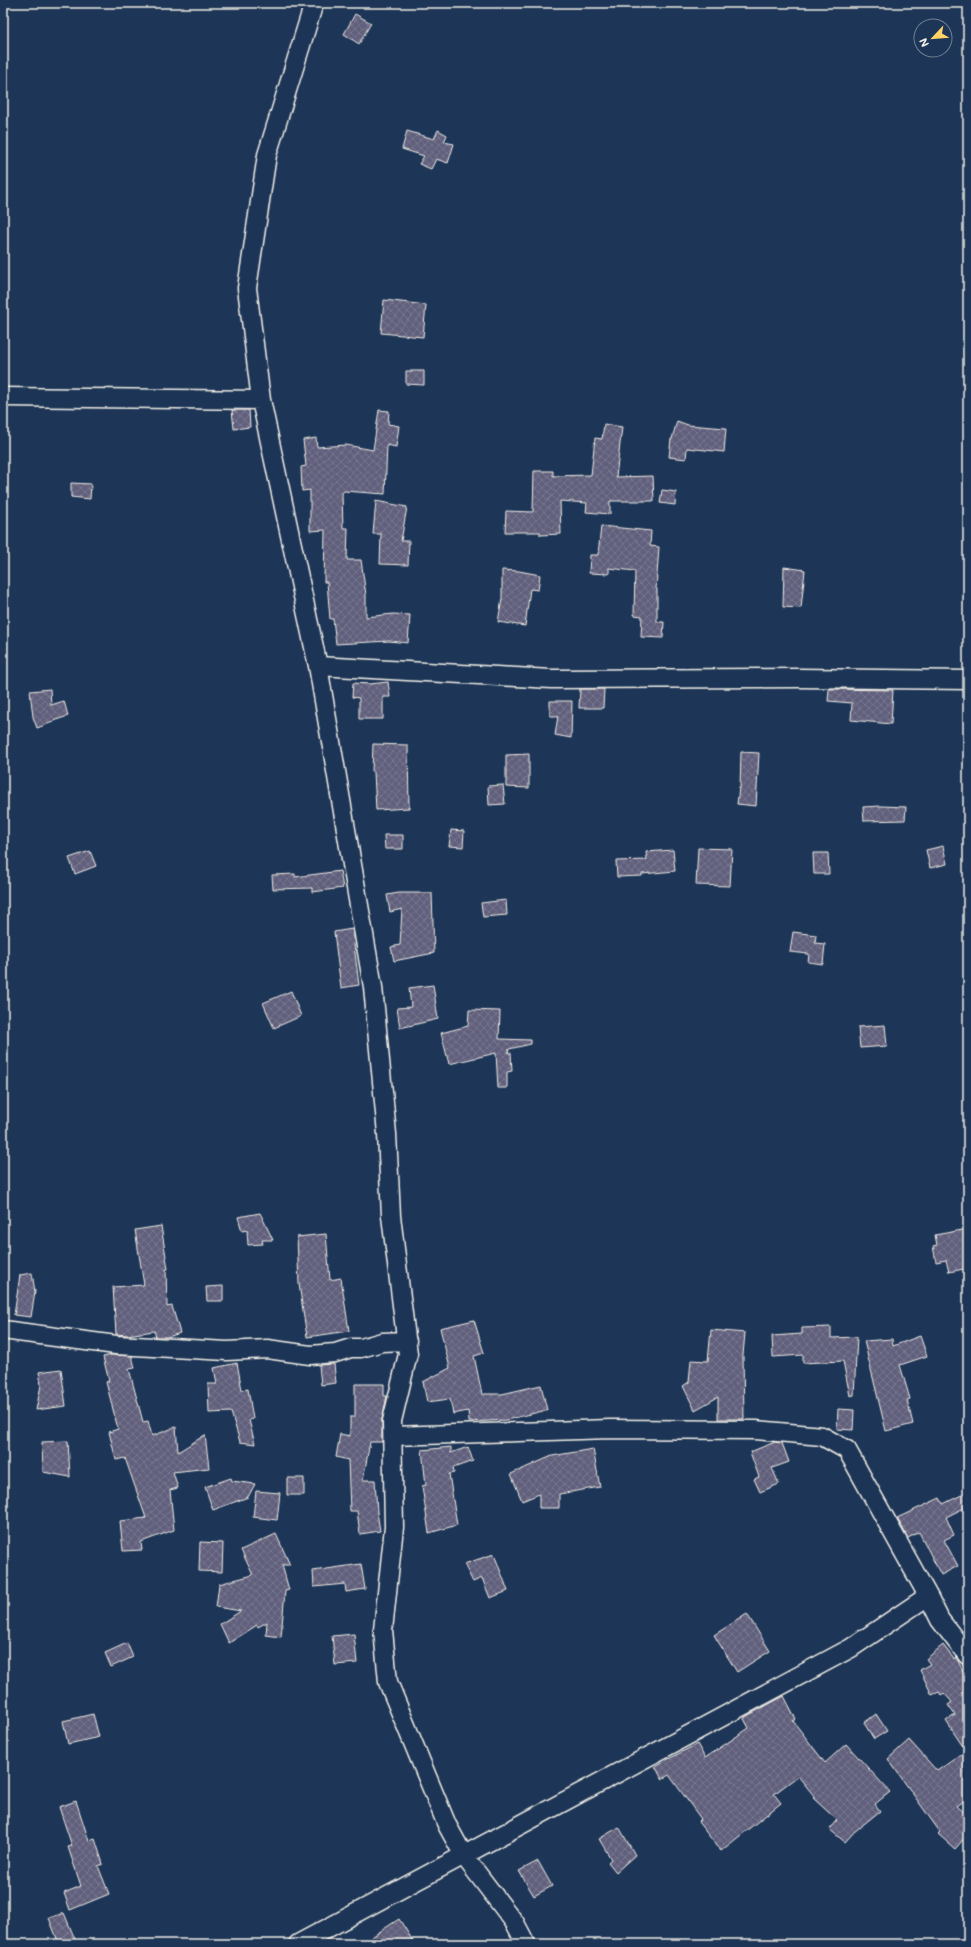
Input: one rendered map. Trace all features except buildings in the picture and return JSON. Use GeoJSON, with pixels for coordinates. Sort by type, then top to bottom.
{"type":"FeatureCollection","features":[{"type":"Feature","properties":{"kind":"street"},"geometry":{"type":"LineString","coordinates":[[314,3],[267,155],[247,288],[261,400],[318,666],[373,987],[387,1134],[391,1216],[408,1354],[392,1421],[394,1527],[383,1630],[388,1682],[447,1825],[464,1856],[515,1923],[526,1944]]}},
{"type":"Feature","properties":{"kind":"street"},"geometry":{"type":"LineString","coordinates":[[3,397],[261,400]]}},
{"type":"Feature","properties":{"kind":"street"},"geometry":{"type":"LineString","coordinates":[[318,666],[551,679],[806,678],[968,680]]}},
{"type":"Feature","properties":{"kind":"street"},"geometry":{"type":"LineString","coordinates":[[3,1330],[116,1344],[228,1351],[267,1350],[310,1355],[334,1353],[382,1342],[407,1341]]}},
{"type":"Feature","properties":{"kind":"street"},"geometry":{"type":"LineString","coordinates":[[393,1436],[610,1429],[756,1430],[822,1436],[847,1450],[940,1620],[968,1656]]}},
{"type":"Feature","properties":{"kind":"street"},"geometry":{"type":"LineString","coordinates":[[298,1944],[850,1648],[928,1596]]}}]}
